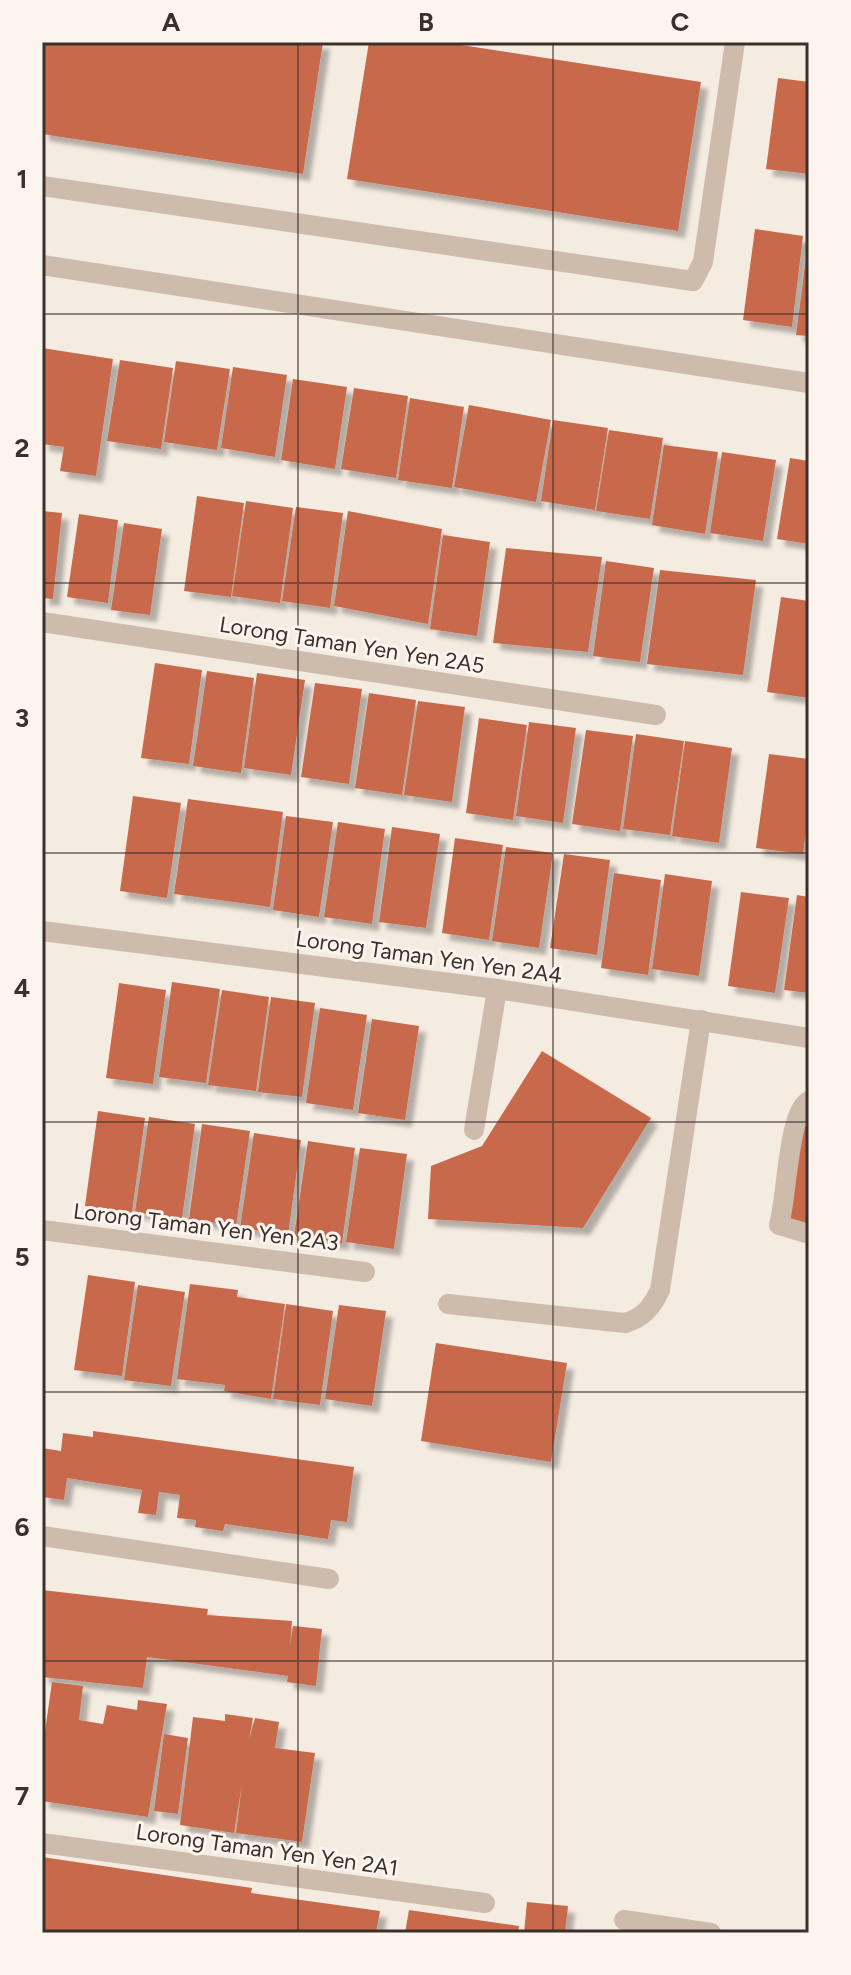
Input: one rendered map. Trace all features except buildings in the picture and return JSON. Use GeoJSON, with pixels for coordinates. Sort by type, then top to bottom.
{"type":"FeatureCollection","features":[{"type":"Feature","properties":{"kind":"street"},"geometry":{"type":"LineString","coordinates":[[42,186],[693,281],[703,262],[735,42]]}},
{"type":"Feature","properties":{"kind":"street"},"geometry":{"type":"LineString","coordinates":[[42,265],[809,383]]}},
{"type":"Feature","properties":{"kind":"street","name":"Lorong Taman Yen Yen 2A5"},"geometry":{"type":"LineString","coordinates":[[42,622],[656,715]]}},
{"type":"Feature","properties":{"kind":"street","name":"Lorong Taman Yen Yen 2A4"},"geometry":{"type":"LineString","coordinates":[[42,931],[497,989],[809,1038]]}},
{"type":"Feature","properties":{"kind":"street"},"geometry":{"type":"LineString","coordinates":[[474,1130],[497,989]]}},
{"type":"Feature","properties":{"kind":"street"},"geometry":{"type":"LineString","coordinates":[[448,1304],[625,1323],[637,1320],[653,1305],[660,1290],[701,1020]]}},
{"type":"Feature","properties":{"kind":"street"},"geometry":{"type":"LineString","coordinates":[[809,1101],[800,1107],[794,1126],[779,1225],[809,1234]]}},
{"type":"Feature","properties":{"kind":"street","name":"Lorong Taman Yen Yen 2A3"},"geometry":{"type":"LineString","coordinates":[[42,1230],[365,1272]]}},
{"type":"Feature","properties":{"kind":"street"},"geometry":{"type":"LineString","coordinates":[[42,1536],[329,1579]]}},
{"type":"Feature","properties":{"kind":"street","name":"Lorong Taman Yen Yen 2A1"},"geometry":{"type":"LineString","coordinates":[[42,1843],[485,1903]]}},
{"type":"Feature","properties":{"kind":"street"},"geometry":{"type":"LineString","coordinates":[[624,1920],[711,1933]]}}]}
